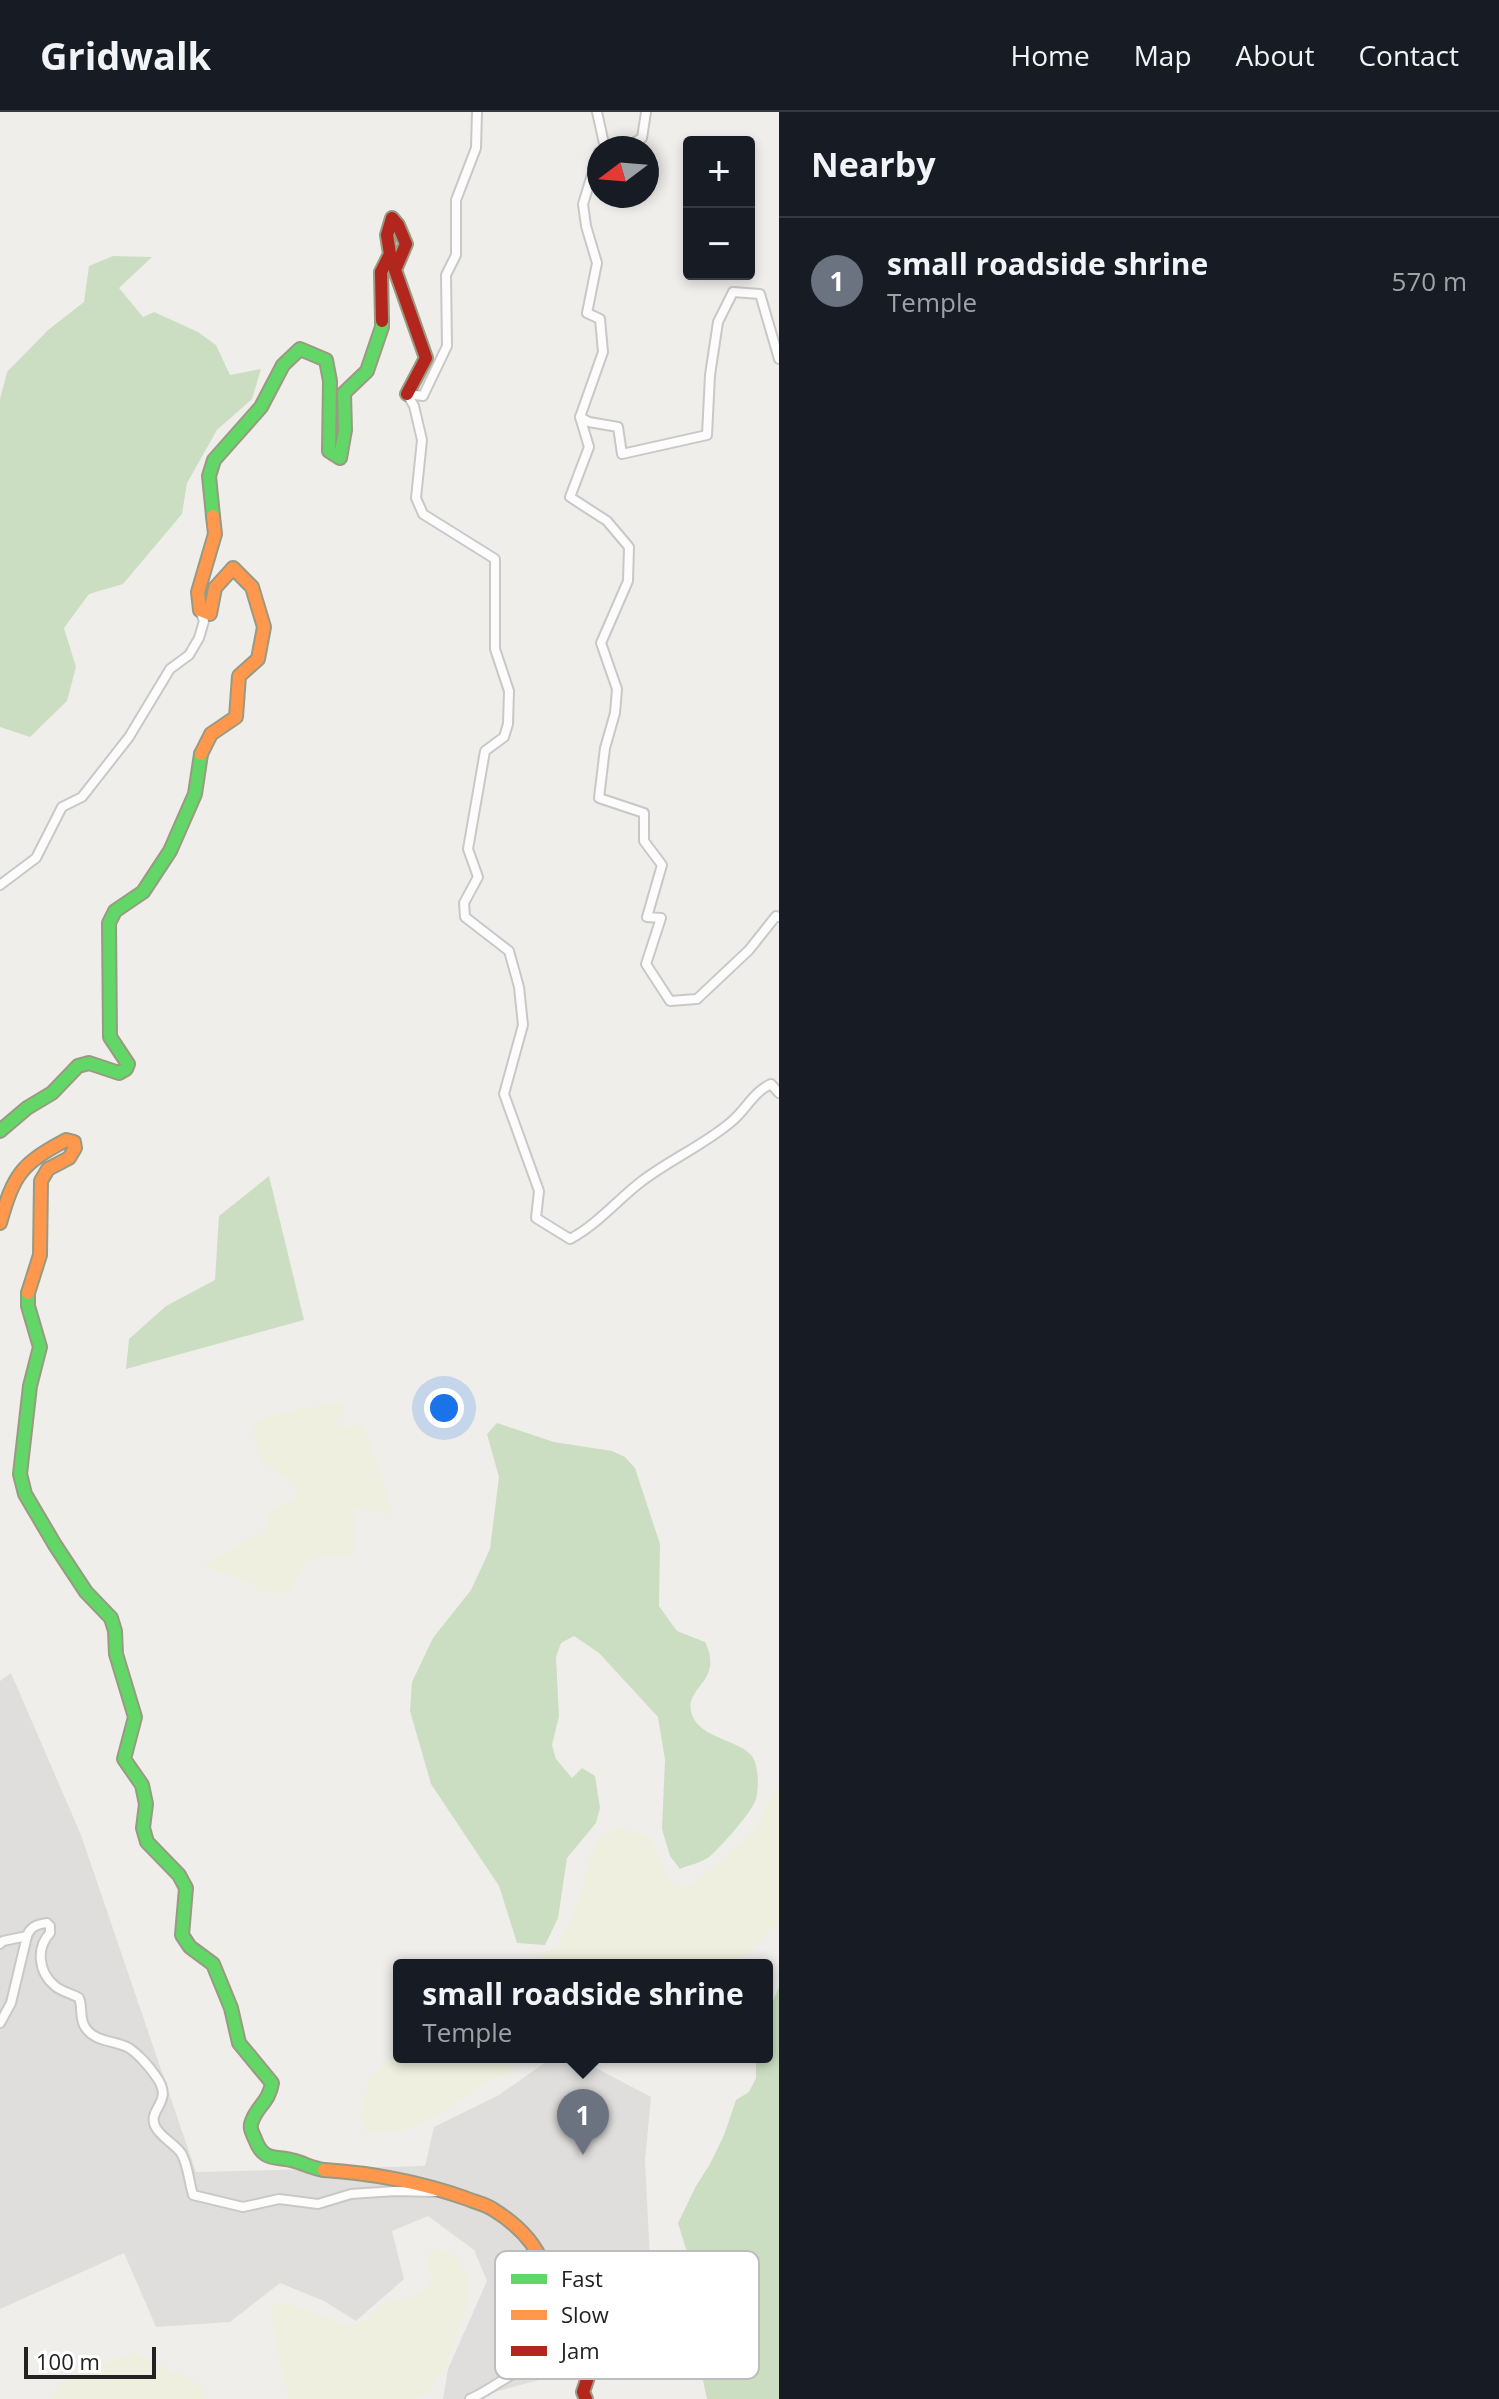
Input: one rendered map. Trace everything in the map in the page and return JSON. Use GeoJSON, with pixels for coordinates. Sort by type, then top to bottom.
{"type":"FeatureCollection","features":[{"type":"Feature","properties":{"kind":"main road"},"geometry":{"type":"LineString","coordinates":[[0,1131],[27,1108],[52,1093],[78,1066],[89,1063],[119,1073],[126,1069],[128,1064],[110,1037],[109,923],[115,911],[143,892],[170,851],[195,794],[201,754],[211,734],[236,717],[239,676],[258,659],[262,645],[264,627],[252,587],[233,568],[215,588],[210,614],[200,610],[198,592],[215,534],[209,476],[214,460],[261,407],[283,365],[300,349],[326,360],[330,381],[329,451],[340,458],[345,430],[344,393],[367,371],[382,327],[381,272],[390,254],[387,235],[392,218],[406,244],[395,270],[426,358],[407,394]]}},
{"type":"Feature","properties":{"kind":"main road"},"geometry":{"type":"LineString","coordinates":[[0,1223],[10,1188],[22,1166],[66,1140],[74,1142],[75,1148],[69,1158],[48,1169],[41,1181],[40,1255],[28,1292],[28,1306],[40,1347],[30,1386],[20,1474],[25,1494],[55,1545],[86,1592],[107,1612],[113,1624],[116,1654],[136,1726],[125,1748],[124,1759],[142,1785],[144,1834],[152,1849],[184,1882],[187,1894],[182,1935],[190,1947],[213,1964],[231,2008],[239,2043],[272,2083],[270,2095],[252,2119],[252,2134],[260,2149],[271,2158],[292,2160],[319,2170],[366,2173],[441,2190],[492,2208],[527,2237],[536,2251]]}},
{"type":"Feature","properties":{"kind":"main road"},"geometry":{"type":"LineString","coordinates":[[586,2399],[583,2392],[587,2379]]}},
{"type":"Feature","properties":{"kind":"street"},"geometry":{"type":"LineString","coordinates":[[407,394],[423,396],[447,346],[446,275],[456,255],[456,200],[476,148],[477,112]]}},
{"type":"Feature","properties":{"kind":"street"},"geometry":{"type":"LineString","coordinates":[[597,112],[604,136]]}},
{"type":"Feature","properties":{"kind":"street"},"geometry":{"type":"LineString","coordinates":[[642,136],[646,112]]}},
{"type":"Feature","properties":{"kind":"street"},"geometry":{"type":"LineString","coordinates":[[587,192],[583,204],[586,226],[597,263],[587,313],[600,319],[603,352],[580,417],[589,447],[570,497],[607,521],[629,547],[628,581],[601,643],[617,689],[599,798],[644,813],[644,841],[662,865],[647,917],[661,918],[646,964],[670,1001],[697,999],[749,950],[776,916],[779,917]]}},
{"type":"Feature","properties":{"kind":"street"},"geometry":{"type":"LineString","coordinates":[[580,417],[589,422],[618,427],[622,454],[707,435],[710,375],[718,322],[733,292],[760,294],[779,359]]}},
{"type":"Feature","properties":{"kind":"street"},"geometry":{"type":"LineString","coordinates":[[407,394],[414,406],[422,440],[416,498],[423,514],[495,559],[495,649],[509,691],[508,724],[504,737],[485,751],[468,849],[478,877],[464,903],[465,917],[509,951],[519,987],[523,1025],[504,1094],[539,1191],[536,1218],[570,1239],[588,1230],[643,1180],[734,1120],[760,1089],[771,1084],[779,1093]]}},
{"type":"Feature","properties":{"kind":"street"},"geometry":{"type":"LineString","coordinates":[[0,885],[36,858],[62,807],[82,797],[129,737],[170,669],[189,655],[204,621],[200,610]]}},
{"type":"Feature","properties":{"kind":"street"},"geometry":{"type":"LineString","coordinates":[[0,2023],[11,2003],[13,1984],[29,1930],[39,1923],[47,1923],[50,1933],[41,1948],[40,1962],[45,1976],[63,1992],[79,1998],[83,2024],[91,2034],[104,2042],[129,2048],[162,2084],[164,2094],[154,2117],[156,2126],[180,2152],[193,2195],[243,2207],[279,2199],[318,2204],[351,2194],[396,2191],[430,2193],[441,2190]]}},
{"type":"Feature","properties":{"kind":"street"},"geometry":{"type":"LineString","coordinates":[[0,1944],[27,1936]]}},
{"type":"Feature","properties":{"kind":"street"},"geometry":{"type":"LineString","coordinates":[[470,2399],[504,2379]]}},
{"type":"Feature","properties":{"kind":"shaded area"},"geometry":{"type":"Polygon","coordinates":[[[11,1673],[81,1835],[196,2172],[425,2166],[434,2127],[499,2095],[544,2063],[586,2063],[651,2097],[645,2161],[650,2251],[495,2251],[495,2379],[543,2379],[478,2399],[443,2399],[448,2369],[487,2281],[474,2250],[428,2216],[392,2231],[404,2279],[356,2321],[324,2301],[280,2283],[230,2322],[156,2327],[124,2253],[0,2309],[0,1681],[11,1673]]]}},
{"type":"Feature","properties":{"kind":"green space"},"geometry":{"type":"Polygon","coordinates":[[[113,256],[152,257],[119,288],[143,317],[154,312],[198,332],[216,345],[230,375],[261,369],[252,399],[217,430],[187,483],[182,514],[123,584],[89,594],[64,628],[76,667],[67,701],[30,737],[0,727],[0,399],[7,372],[48,330],[84,302],[89,266],[113,256]]]}},
{"type":"Feature","properties":{"kind":"green space"},"geometry":{"type":"Polygon","coordinates":[[[269,1176],[304,1320],[126,1369],[129,1339],[166,1306],[215,1280],[219,1216],[269,1176]]]}},
{"type":"Feature","properties":{"kind":"green space"},"geometry":{"type":"Polygon","coordinates":[[[340,1402],[346,1415],[336,1419],[339,1427],[364,1425],[394,1515],[354,1509],[354,1556],[307,1559],[291,1592],[265,1593],[246,1581],[202,1566],[267,1530],[266,1512],[296,1498],[296,1485],[259,1460],[252,1423],[284,1412],[340,1402]]]}},
{"type":"Feature","properties":{"kind":"green space"},"geometry":{"type":"Polygon","coordinates":[[[497,1423],[554,1442],[612,1451],[625,1457],[635,1468],[660,1544],[659,1606],[677,1631],[705,1642],[710,1655],[707,1675],[693,1697],[692,1715],[703,1729],[739,1746],[752,1756],[758,1777],[756,1799],[735,1830],[709,1857],[680,1869],[670,1856],[662,1829],[665,1760],[658,1717],[599,1653],[574,1636],[561,1643],[556,1657],[559,1716],[552,1745],[556,1759],[572,1778],[582,1768],[595,1776],[600,1808],[596,1823],[567,1858],[558,1918],[545,1945],[517,1943],[499,1886],[431,1784],[410,1711],[412,1682],[433,1638],[471,1590],[490,1549],[499,1477],[487,1434],[497,1423]]]}},
{"type":"Feature","properties":{"kind":"green space"},"geometry":{"type":"Polygon","coordinates":[[[779,1785],[779,1921],[744,1959],[536,1959],[557,1946],[571,1921],[597,1839],[608,1831],[623,1829],[650,1836],[667,1877],[676,1887],[690,1886],[751,1834],[779,1785]]]}},
{"type":"Feature","properties":{"kind":"green space"},"geometry":{"type":"Polygon","coordinates":[[[779,1987],[779,2399],[707,2399],[703,2379],[759,2379],[759,2251],[687,2251],[678,2223],[724,2135],[736,2100],[749,2092],[756,2078],[756,2063],[773,2063],[773,2001],[779,1987]]]}},
{"type":"Feature","properties":{"kind":"green space"},"geometry":{"type":"Polygon","coordinates":[[[392,2055],[393,2063],[514,2063],[515,2072],[481,2084],[459,2102],[410,2129],[367,2134],[360,2115],[369,2080],[392,2055]]]}},
{"type":"Feature","properties":{"kind":"green space"},"geometry":{"type":"Polygon","coordinates":[[[438,2248],[455,2255],[468,2277],[468,2306],[444,2369],[428,2393],[416,2399],[289,2399],[276,2348],[271,2302],[289,2304],[346,2325],[367,2320],[384,2303],[422,2293],[432,2280],[427,2267],[430,2251],[438,2248]]]}},
{"type":"Feature","properties":{"kind":"green space"},"geometry":{"type":"Polygon","coordinates":[[[134,2352],[197,2382],[209,2399],[52,2399],[61,2381],[134,2352]]]}},
{"type":"Feature","properties":{"kind":"traffic: fast"},"geometry":{"type":"LineString","coordinates":[[213,516],[209,476],[214,460],[261,407],[283,365],[300,349],[326,360],[330,381],[329,451],[340,458],[345,430],[344,393],[367,371],[382,321]]}},
{"type":"Feature","properties":{"kind":"traffic: fast"},"geometry":{"type":"LineString","coordinates":[[0,1131],[27,1108],[52,1093],[78,1066],[89,1063],[119,1073],[126,1069],[128,1064],[110,1037],[109,923],[115,911],[143,892],[170,851],[195,794],[201,754]]}},
{"type":"Feature","properties":{"kind":"traffic: fast"},"geometry":{"type":"LineString","coordinates":[[28,1293],[28,1306],[40,1347],[30,1386],[20,1474],[25,1494],[86,1592],[111,1618],[116,1654],[135,1717],[124,1759],[142,1785],[146,1804],[143,1828],[147,1842],[179,1875],[186,1888],[182,1935],[190,1947],[213,1964],[231,2008],[239,2043],[272,2083],[252,2121],[251,2128],[258,2147],[271,2157],[324,2170]]}},
{"type":"Feature","properties":{"kind":"traffic: slow"},"geometry":{"type":"LineString","coordinates":[[201,754],[211,734],[236,717],[239,676],[258,659],[264,627],[252,587],[233,568],[215,588],[210,614],[200,610],[198,592],[215,534],[213,516]]}},
{"type":"Feature","properties":{"kind":"traffic: slow"},"geometry":{"type":"LineString","coordinates":[[0,1223],[21,1172],[51,1148],[66,1140],[74,1142],[75,1148],[69,1158],[48,1169],[41,1181],[40,1255],[28,1293]]}},
{"type":"Feature","properties":{"kind":"traffic: slow"},"geometry":{"type":"LineString","coordinates":[[324,2170],[413,2183],[487,2206],[523,2233],[536,2251]]}},
{"type":"Feature","properties":{"kind":"traffic: jam"},"geometry":{"type":"LineString","coordinates":[[382,321],[381,272],[390,254],[387,235],[392,218],[406,244],[395,270],[426,358],[407,394]]}},
{"type":"Feature","properties":{"kind":"traffic: jam"},"geometry":{"type":"LineString","coordinates":[[586,2399],[583,2392],[587,2379]]}},
{"type":"Feature","properties":{"kind":"place","name":"small roadside shrine"},"geometry":{"type":"Point","coordinates":[583,2155]}}]}
